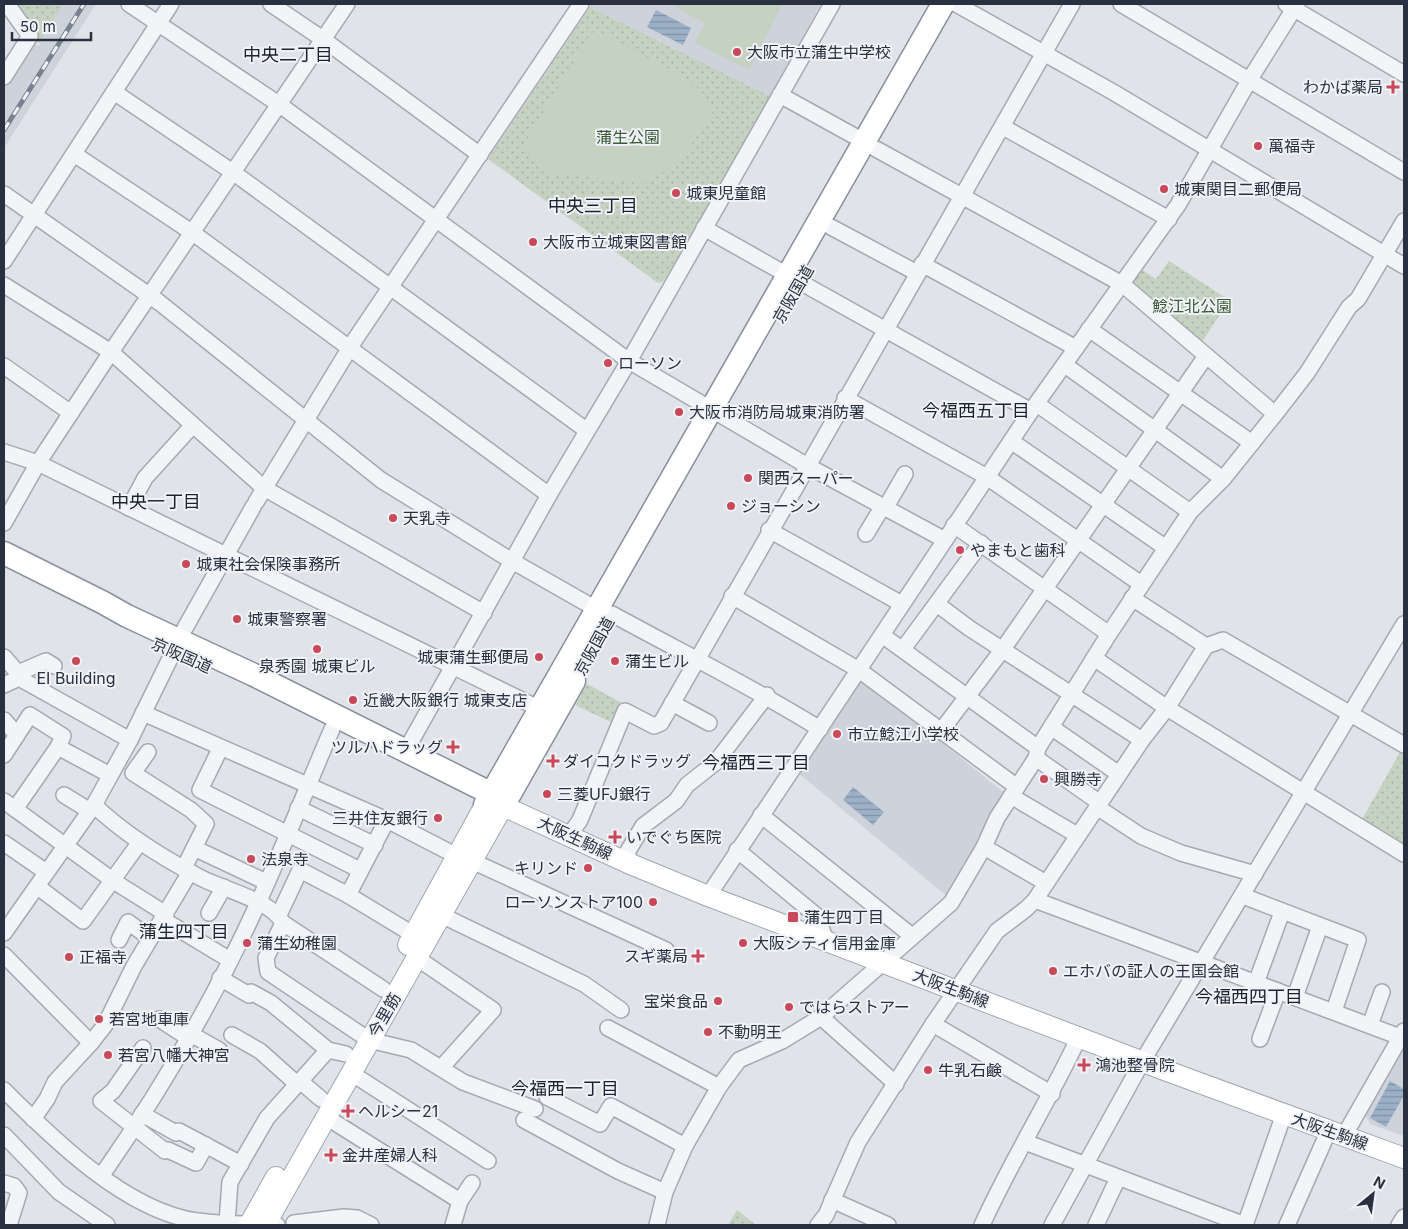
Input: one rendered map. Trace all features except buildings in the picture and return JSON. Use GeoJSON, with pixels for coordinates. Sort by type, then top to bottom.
{"type":"FeatureCollection","features":[{"type":"Feature","properties":{"kind":"highway","name":"京阪国道"},"geometry":{"type":"LineString","coordinates":[[493,802],[605,612],[870,145],[954,4]]}},
{"type":"Feature","properties":{"kind":"highway","name":"京阪国道"},"geometry":{"type":"LineString","coordinates":[[794,279],[831,226],[870,145]]}},
{"type":"Feature","properties":{"kind":"highway","name":"京阪国道"},"geometry":{"type":"LineString","coordinates":[[4,553],[332,730],[493,802]]}},
{"type":"Feature","properties":{"kind":"highway","name":"京阪国道"},"geometry":{"type":"LineString","coordinates":[[4,566],[176,647],[194,647],[254,675],[405,752],[493,802]]}},
{"type":"Feature","properties":{"kind":"highway","name":"京阪国道"},"geometry":{"type":"LineString","coordinates":[[493,802],[540,708],[605,612]]}},
{"type":"Feature","properties":{"kind":"main road","name":"大阪生駒線"},"geometry":{"type":"LineString","coordinates":[[493,802],[628,863],[708,896],[1079,1036],[1142,1062],[1404,1158]]}},
{"type":"Feature","properties":{"kind":"main road","name":"今里筋"},"geometry":{"type":"LineString","coordinates":[[264,1225],[323,1108],[342,1059],[363,1037],[417,958],[441,915],[465,859],[493,802]]}},
{"type":"Feature","properties":{"kind":"main road","name":"今里筋"},"geometry":{"type":"LineString","coordinates":[[363,1037],[383,989],[414,935],[465,859]]}},
{"type":"Feature","properties":{"kind":"street"},"geometry":{"type":"LineString","coordinates":[[4,77],[30,36],[7,4]]}},
{"type":"Feature","properties":{"kind":"street"},"geometry":{"type":"LineString","coordinates":[[129,4],[280,105],[629,361],[806,465],[944,540]]}},
{"type":"Feature","properties":{"kind":"street"},"geometry":{"type":"LineString","coordinates":[[4,261],[32,214],[74,154],[171,4]]}},
{"type":"Feature","properties":{"kind":"street"},"geometry":{"type":"LineString","coordinates":[[271,4],[324,40],[480,155]]}},
{"type":"Feature","properties":{"kind":"street"},"geometry":{"type":"LineString","coordinates":[[4,523],[38,463],[111,352],[347,4]]}},
{"type":"Feature","properties":{"kind":"street"},"geometry":{"type":"LineString","coordinates":[[4,933],[92,808],[130,740],[176,647],[226,555],[306,418],[350,348],[580,4]]}},
{"type":"Feature","properties":{"kind":"street"},"geometry":{"type":"LineString","coordinates":[[405,752],[586,430],[629,361],[832,4]]}},
{"type":"Feature","properties":{"kind":"street"},"geometry":{"type":"LineString","coordinates":[[954,4],[1044,53],[1404,266]]}},
{"type":"Feature","properties":{"kind":"street"},"geometry":{"type":"LineString","coordinates":[[569,836],[580,820],[625,711],[654,726],[661,723],[806,465],[1003,127],[1072,4]]}},
{"type":"Feature","properties":{"kind":"street"},"geometry":{"type":"LineString","coordinates":[[1121,4],[1404,172]]}},
{"type":"Feature","properties":{"kind":"street"},"geometry":{"type":"LineString","coordinates":[[708,896],[1011,441],[1169,219],[1210,151],[1292,5],[1404,74]]}},
{"type":"Feature","properties":{"kind":"street"},"geometry":{"type":"LineString","coordinates":[[114,92],[234,173],[586,430]]}},
{"type":"Feature","properties":{"kind":"street"},"geometry":{"type":"LineString","coordinates":[[780,95],[1122,284],[1275,414]]}},
{"type":"Feature","properties":{"kind":"street"},"geometry":{"type":"LineString","coordinates":[[1003,127],[1169,219]]}},
{"type":"Feature","properties":{"kind":"street"},"geometry":{"type":"LineString","coordinates":[[74,154],[193,233],[549,495]]}},
{"type":"Feature","properties":{"kind":"street"},"geometry":{"type":"LineString","coordinates":[[4,194],[150,296],[306,418],[381,480],[512,560],[605,612],[767,696],[820,729]]}},
{"type":"Feature","properties":{"kind":"street"},"geometry":{"type":"LineString","coordinates":[[657,1225],[665,1192],[686,1146],[719,1087],[739,1060],[782,1041],[820,1018],[885,963],[912,936],[951,903],[984,848],[997,818],[1037,753],[1071,692],[1141,584],[1190,512],[1223,479],[1306,373],[1349,307],[1358,299],[1404,221]]}},
{"type":"Feature","properties":{"kind":"street"},"geometry":{"type":"LineString","coordinates":[[831,226],[1076,348]]}},
{"type":"Feature","properties":{"kind":"street"},"geometry":{"type":"LineString","coordinates":[[704,228],[884,331],[1034,408],[1190,512]]}},
{"type":"Feature","properties":{"kind":"street"},"geometry":{"type":"LineString","coordinates":[[4,285],[111,352],[264,488],[484,613]]}},
{"type":"Feature","properties":{"kind":"street"},"geometry":{"type":"LineString","coordinates":[[1089,329],[1252,443]]}},
{"type":"Feature","properties":{"kind":"street"},"geometry":{"type":"LineString","coordinates":[[941,731],[1003,649],[1206,356]]}},
{"type":"Feature","properties":{"kind":"street"},"geometry":{"type":"LineString","coordinates":[[1065,365],[1223,479]]}},
{"type":"Feature","properties":{"kind":"street"},"geometry":{"type":"LineString","coordinates":[[4,366],[71,413]]}},
{"type":"Feature","properties":{"kind":"street"},"geometry":{"type":"LineString","coordinates":[[845,398],[987,477],[1141,584]]}},
{"type":"Feature","properties":{"kind":"street"},"geometry":{"type":"LineString","coordinates":[[129,508],[145,478],[193,425]]}},
{"type":"Feature","properties":{"kind":"street"},"geometry":{"type":"LineString","coordinates":[[1011,441],[1166,548]]}},
{"type":"Feature","properties":{"kind":"street"},"geometry":{"type":"LineString","coordinates":[[4,452],[38,463],[453,668],[540,708]]}},
{"type":"Feature","properties":{"kind":"street"},"geometry":{"type":"LineString","coordinates":[[866,534],[905,474]]}},
{"type":"Feature","properties":{"kind":"street"},"geometry":{"type":"LineString","coordinates":[[954,525],[1108,634]]}},
{"type":"Feature","properties":{"kind":"street"},"geometry":{"type":"LineString","coordinates":[[770,530],[902,604]]}},
{"type":"Feature","properties":{"kind":"street"},"geometry":{"type":"LineString","coordinates":[[903,649],[981,543]]}},
{"type":"Feature","properties":{"kind":"street"},"geometry":{"type":"LineString","coordinates":[[732,596],[859,670],[941,731],[1014,792],[1077,835]]}},
{"type":"Feature","properties":{"kind":"street"},"geometry":{"type":"LineString","coordinates":[[1132,598],[1206,646]]}},
{"type":"Feature","properties":{"kind":"street"},"geometry":{"type":"LineString","coordinates":[[937,604],[1142,740]]}},
{"type":"Feature","properties":{"kind":"street"},"geometry":{"type":"LineString","coordinates":[[1052,1225],[1142,1062],[1351,714],[1400,643],[1404,624]]}},
{"type":"Feature","properties":{"kind":"street"},"geometry":{"type":"LineString","coordinates":[[882,635],[967,696],[1099,805],[1149,839],[1181,853],[1255,874]]}},
{"type":"Feature","properties":{"kind":"street"},"geometry":{"type":"LineString","coordinates":[[818,1225],[826,1215],[858,1142],[933,1024],[997,931],[1035,900],[1142,740],[1167,708],[1206,646],[1223,640],[1404,745]]}},
{"type":"Feature","properties":{"kind":"street"},"geometry":{"type":"LineString","coordinates":[[4,657],[18,675],[130,740]]}},
{"type":"Feature","properties":{"kind":"street"},"geometry":{"type":"LineString","coordinates":[[1094,658],[1167,708],[1404,854]]}},
{"type":"Feature","properties":{"kind":"street"},"geometry":{"type":"LineString","coordinates":[[4,685],[18,675],[46,661],[54,666]]}},
{"type":"Feature","properties":{"kind":"street"},"geometry":{"type":"LineString","coordinates":[[628,863],[628,851],[643,826],[676,801],[687,785],[716,762],[767,696]]}},
{"type":"Feature","properties":{"kind":"street"},"geometry":{"type":"LineString","coordinates":[[672,702],[708,723]]}},
{"type":"Feature","properties":{"kind":"street"},"geometry":{"type":"LineString","coordinates":[[143,713],[220,749],[387,820],[465,859],[666,950]]}},
{"type":"Feature","properties":{"kind":"street"},"geometry":{"type":"LineString","coordinates":[[4,755],[30,715],[63,736],[58,747],[9,805],[164,917],[230,960]]}},
{"type":"Feature","properties":{"kind":"street"},"geometry":{"type":"LineString","coordinates":[[4,720],[17,734]]}},
{"type":"Feature","properties":{"kind":"street"},"geometry":{"type":"LineString","coordinates":[[1051,727],[1119,774]]}},
{"type":"Feature","properties":{"kind":"street"},"geometry":{"type":"LineString","coordinates":[[102,1175],[134,1129],[230,960],[258,903],[332,730]]}},
{"type":"Feature","properties":{"kind":"street"},"geometry":{"type":"LineString","coordinates":[[58,747],[110,775]]}},
{"type":"Feature","properties":{"kind":"street"},"geometry":{"type":"LineString","coordinates":[[189,809],[220,749]]}},
{"type":"Feature","properties":{"kind":"street"},"geometry":{"type":"LineString","coordinates":[[33,1119],[47,1099],[55,1082],[91,1043],[104,1024],[150,938],[164,917],[187,870],[194,848],[206,824],[189,809],[133,774],[148,752]]}},
{"type":"Feature","properties":{"kind":"street"},"geometry":{"type":"LineString","coordinates":[[200,790],[360,870]]}},
{"type":"Feature","properties":{"kind":"street"},"geometry":{"type":"LineString","coordinates":[[64,795],[92,808],[140,842],[187,870],[258,903],[383,989]]}},
{"type":"Feature","properties":{"kind":"street"},"geometry":{"type":"LineString","coordinates":[[298,808],[375,845]]}},
{"type":"Feature","properties":{"kind":"street"},"geometry":{"type":"LineString","coordinates":[[761,815],[912,936]]}},
{"type":"Feature","properties":{"kind":"street"},"geometry":{"type":"LineString","coordinates":[[348,895],[387,820]]}},
{"type":"Feature","properties":{"kind":"street"},"geometry":{"type":"LineString","coordinates":[[38,887],[84,921],[140,842]]}},
{"type":"Feature","properties":{"kind":"street"},"geometry":{"type":"LineString","coordinates":[[4,843],[46,872]]}},
{"type":"Feature","properties":{"kind":"street"},"geometry":{"type":"LineString","coordinates":[[194,848],[266,882]]}},
{"type":"Feature","properties":{"kind":"street"},"geometry":{"type":"LineString","coordinates":[[984,848],[1046,883]]}},
{"type":"Feature","properties":{"kind":"street"},"geometry":{"type":"LineString","coordinates":[[737,850],[818,916],[824,939]]}},
{"type":"Feature","properties":{"kind":"street"},"geometry":{"type":"LineString","coordinates":[[414,935],[348,895],[300,870],[266,958],[268,972],[363,1037],[411,1050],[463,1082],[535,1109]]}},
{"type":"Feature","properties":{"kind":"street"},"geometry":{"type":"LineString","coordinates":[[209,913],[224,887]]}},
{"type":"Feature","properties":{"kind":"street"},"geometry":{"type":"LineString","coordinates":[[1243,896],[1358,940],[1334,1011]]}},
{"type":"Feature","properties":{"kind":"street"},"geometry":{"type":"LineString","coordinates":[[1035,900],[1370,1025],[1402,1034],[1336,1133],[1288,1225]]}},
{"type":"Feature","properties":{"kind":"street"},"geometry":{"type":"LineString","coordinates":[[1256,983],[1282,912]]}},
{"type":"Feature","properties":{"kind":"street"},"geometry":{"type":"LineString","coordinates":[[441,915],[584,984],[621,1010]]}},
{"type":"Feature","properties":{"kind":"street"},"geometry":{"type":"LineString","coordinates":[[119,940],[128,922],[150,938]]}},
{"type":"Feature","properties":{"kind":"street"},"geometry":{"type":"LineString","coordinates":[[1295,997],[1320,926]]}},
{"type":"Feature","properties":{"kind":"street"},"geometry":{"type":"LineString","coordinates":[[4,955],[91,1043]]}},
{"type":"Feature","properties":{"kind":"street"},"geometry":{"type":"LineString","coordinates":[[417,958],[493,1010],[441,1068]]}},
{"type":"Feature","properties":{"kind":"street"},"geometry":{"type":"LineString","coordinates":[[220,978],[249,995],[251,992],[271,1003],[342,1059],[488,1161]]}},
{"type":"Feature","properties":{"kind":"street"},"geometry":{"type":"LineString","coordinates":[[1260,1039],[1278,991]]}},
{"type":"Feature","properties":{"kind":"street"},"geometry":{"type":"LineString","coordinates":[[1370,1025],[1382,992]]}},
{"type":"Feature","properties":{"kind":"street"},"geometry":{"type":"LineString","coordinates":[[820,1018],[896,1084]]}},
{"type":"Feature","properties":{"kind":"street"},"geometry":{"type":"LineString","coordinates":[[159,1019],[219,1050]]}},
{"type":"Feature","properties":{"kind":"street"},"geometry":{"type":"LineString","coordinates":[[933,1024],[1052,1094]]}},
{"type":"Feature","properties":{"kind":"street"},"geometry":{"type":"LineString","coordinates":[[608,1028],[719,1087]]}},
{"type":"Feature","properties":{"kind":"street"},"geometry":{"type":"LineString","coordinates":[[232,1035],[260,1051],[299,1082],[323,1108],[460,1201]]}},
{"type":"Feature","properties":{"kind":"street"},"geometry":{"type":"LineString","coordinates":[[982,1225],[1001,1184],[1052,1094],[1079,1036]]}},
{"type":"Feature","properties":{"kind":"street"},"geometry":{"type":"LineString","coordinates":[[142,1048],[113,1092],[101,1102],[165,1151],[168,1150],[196,1163],[206,1145]]}},
{"type":"Feature","properties":{"kind":"street"},"geometry":{"type":"LineString","coordinates":[[227,1222],[230,1182],[267,1118],[299,1082],[342,1059]]}},
{"type":"Feature","properties":{"kind":"street"},"geometry":{"type":"LineString","coordinates":[[4,1090],[66,1150],[140,1202],[159,1211],[197,1221],[264,1225],[294,1224],[344,1217],[357,1218],[371,1225]]}},
{"type":"Feature","properties":{"kind":"street"},"geometry":{"type":"LineString","coordinates":[[547,1096],[600,1124],[611,1106],[686,1146]]}},
{"type":"Feature","properties":{"kind":"street"},"geometry":{"type":"LineString","coordinates":[[142,1114],[176,1133],[179,1130],[240,1164]]}},
{"type":"Feature","properties":{"kind":"street"},"geometry":{"type":"LineString","coordinates":[[1025,1142],[1241,1224],[1284,1114]]}},
{"type":"Feature","properties":{"kind":"street"},"geometry":{"type":"LineString","coordinates":[[524,1120],[618,1171],[665,1192]]}},
{"type":"Feature","properties":{"kind":"street"},"geometry":{"type":"LineString","coordinates":[[4,1135],[55,1189],[82,1210],[107,1225]]}},
{"type":"Feature","properties":{"kind":"street"},"geometry":{"type":"LineString","coordinates":[[1096,1225],[1118,1178]]}},
{"type":"Feature","properties":{"kind":"street"},"geometry":{"type":"LineString","coordinates":[[4,1183],[14,1186],[19,1193],[9,1225]]}},
{"type":"Feature","properties":{"kind":"street"},"geometry":{"type":"LineString","coordinates":[[453,1225],[460,1201],[472,1183]]}},
{"type":"Feature","properties":{"kind":"street"},"geometry":{"type":"LineString","coordinates":[[832,1200],[888,1225]]}},
{"type":"Feature","properties":{"kind":"street"},"geometry":{"type":"LineString","coordinates":[[1399,1225],[1404,1217]]}},
{"type":"Feature","properties":{"kind":"shaded area"},"geometry":{"type":"Polygon","coordinates":[[[63,4],[96,4],[4,148],[4,86],[31,42],[39,46],[63,4]]]}},
{"type":"Feature","properties":{"kind":"shaded area","name":"大阪市立蒲生中学校"},"geometry":{"type":"Polygon","coordinates":[[[592,4],[821,4],[770,96],[590,7],[592,4]]]}},
{"type":"Feature","properties":{"kind":"shaded area"},"geometry":{"type":"Polygon","coordinates":[[[860,677],[1007,795],[948,897],[797,772],[860,677]]]}},
{"type":"Feature","properties":{"kind":"shaded area"},"geometry":{"type":"Polygon","coordinates":[[[1404,1050],[1404,1136],[1370,1124],[1366,1115],[1404,1050]]]}},
{"type":"Feature","properties":{"kind":"green space"},"geometry":{"type":"Polygon","coordinates":[[[11,4],[63,4],[40,43],[32,39],[11,4]]]}},
{"type":"Feature","properties":{"kind":"green space"},"geometry":{"type":"Polygon","coordinates":[[[676,4],[782,4],[749,70],[695,43],[705,23],[675,7],[676,4]]]}},
{"type":"Feature","properties":{"kind":"green space","name":"蒲生公園"},"geometry":{"type":"Polygon","coordinates":[[[590,7],[770,96],[664,281],[658,283],[488,159],[590,7]]]}},
{"type":"Feature","properties":{"kind":"green space"},"geometry":{"type":"Polygon","coordinates":[[[599,31],[694,83],[715,109],[684,155],[661,174],[643,183],[552,173],[522,148],[591,33],[599,31]]]}},
{"type":"Feature","properties":{"kind":"green space","name":"鯰江北公園"},"geometry":{"type":"Polygon","coordinates":[[[1169,261],[1229,300],[1199,347],[1132,282],[1141,269],[1156,279],[1169,261]]]}},
{"type":"Feature","properties":{"kind":"green space"},"geometry":{"type":"Polygon","coordinates":[[[587,684],[624,704],[617,725],[575,705],[587,684]]]}},
{"type":"Feature","properties":{"kind":"green space"},"geometry":{"type":"Polygon","coordinates":[[[1402,749],[1404,751],[1404,845],[1361,821],[1402,749]]]}},
{"type":"Feature","properties":{"kind":"green space"},"geometry":{"type":"Polygon","coordinates":[[[737,1210],[756,1225],[728,1225],[737,1210]]]}},
{"type":"Feature","properties":{"kind":"water"},"geometry":{"type":"Polygon","coordinates":[[[656,10],[691,28],[683,45],[647,27],[656,10]]]}},
{"type":"Feature","properties":{"kind":"water"},"geometry":{"type":"Polygon","coordinates":[[[853,787],[884,812],[873,825],[843,800],[853,787]]]}},
{"type":"Feature","properties":{"kind":"water"},"geometry":{"type":"Polygon","coordinates":[[[1390,1081],[1404,1089],[1404,1095],[1386,1127],[1370,1118],[1390,1081]]]}},
{"type":"Feature","properties":{"kind":"railway"},"geometry":{"type":"LineString","coordinates":[[4,130],[84,4]]}},
{"type":"Feature","properties":{"kind":"place","name":"大阪市立蒲生中学校"},"geometry":{"type":"Point","coordinates":[737,52]}},
{"type":"Feature","properties":{"kind":"place","name":"わかば薬局"},"geometry":{"type":"Point","coordinates":[1393,87]}},
{"type":"Feature","properties":{"kind":"place","name":"萬福寺"},"geometry":{"type":"Point","coordinates":[1258,146]}},
{"type":"Feature","properties":{"kind":"place","name":"城東関目二郵便局"},"geometry":{"type":"Point","coordinates":[1164,189]}},
{"type":"Feature","properties":{"kind":"place","name":"城東児童館"},"geometry":{"type":"Point","coordinates":[676,193]}},
{"type":"Feature","properties":{"kind":"place","name":"大阪市立城東図書館"},"geometry":{"type":"Point","coordinates":[533,242]}},
{"type":"Feature","properties":{"kind":"place","name":"ローソン"},"geometry":{"type":"Point","coordinates":[608,363]}},
{"type":"Feature","properties":{"kind":"place","name":"大阪市消防局城東消防署"},"geometry":{"type":"Point","coordinates":[679,412]}},
{"type":"Feature","properties":{"kind":"place","name":"関西スーパー"},"geometry":{"type":"Point","coordinates":[748,478]}},
{"type":"Feature","properties":{"kind":"place","name":"ジョーシン"},"geometry":{"type":"Point","coordinates":[731,506]}},
{"type":"Feature","properties":{"kind":"place","name":"天乳寺"},"geometry":{"type":"Point","coordinates":[393,518]}},
{"type":"Feature","properties":{"kind":"place","name":"やまもと歯科"},"geometry":{"type":"Point","coordinates":[960,550]}},
{"type":"Feature","properties":{"kind":"place","name":"城東社会保険事務所"},"geometry":{"type":"Point","coordinates":[186,564]}},
{"type":"Feature","properties":{"kind":"place","name":"城東警察署"},"geometry":{"type":"Point","coordinates":[237,619]}},
{"type":"Feature","properties":{"kind":"place","name":"泉秀園 城東ビル"},"geometry":{"type":"Point","coordinates":[317,649]}},
{"type":"Feature","properties":{"kind":"place","name":"城東蒲生郵便局"},"geometry":{"type":"Point","coordinates":[539,657]}},
{"type":"Feature","properties":{"kind":"place","name":"EI Building"},"geometry":{"type":"Point","coordinates":[76,661]}},
{"type":"Feature","properties":{"kind":"place","name":"蒲生ビル"},"geometry":{"type":"Point","coordinates":[615,661]}},
{"type":"Feature","properties":{"kind":"place","name":"近畿大阪銀行 城東支店"},"geometry":{"type":"Point","coordinates":[353,700]}},
{"type":"Feature","properties":{"kind":"place","name":"市立鯰江小学校"},"geometry":{"type":"Point","coordinates":[837,734]}},
{"type":"Feature","properties":{"kind":"place","name":"ツルハドラッグ"},"geometry":{"type":"Point","coordinates":[453,747]}},
{"type":"Feature","properties":{"kind":"place","name":"ダイコクドラッグ"},"geometry":{"type":"Point","coordinates":[553,761]}},
{"type":"Feature","properties":{"kind":"place","name":"興勝寺"},"geometry":{"type":"Point","coordinates":[1044,779]}},
{"type":"Feature","properties":{"kind":"place","name":"三菱UFJ銀行"},"geometry":{"type":"Point","coordinates":[547,794]}},
{"type":"Feature","properties":{"kind":"place","name":"三井住友銀行"},"geometry":{"type":"Point","coordinates":[438,818]}},
{"type":"Feature","properties":{"kind":"place","name":"いでぐち医院"},"geometry":{"type":"Point","coordinates":[615,837]}},
{"type":"Feature","properties":{"kind":"place","name":"法泉寺"},"geometry":{"type":"Point","coordinates":[251,859]}},
{"type":"Feature","properties":{"kind":"place","name":"キリンド"},"geometry":{"type":"Point","coordinates":[588,868]}},
{"type":"Feature","properties":{"kind":"place","name":"ローソンストア100"},"geometry":{"type":"Point","coordinates":[653,902]}},
{"type":"Feature","properties":{"kind":"place","name":"蒲生四丁目"},"geometry":{"type":"Point","coordinates":[793,917]}},
{"type":"Feature","properties":{"kind":"place","name":"蒲生幼稚園"},"geometry":{"type":"Point","coordinates":[247,943]}},
{"type":"Feature","properties":{"kind":"place","name":"大阪シティ信用金庫"},"geometry":{"type":"Point","coordinates":[743,943]}},
{"type":"Feature","properties":{"kind":"place","name":"スギ薬局"},"geometry":{"type":"Point","coordinates":[698,956]}},
{"type":"Feature","properties":{"kind":"place","name":"正福寺"},"geometry":{"type":"Point","coordinates":[69,957]}},
{"type":"Feature","properties":{"kind":"place","name":"エホバの証人の王国会館"},"geometry":{"type":"Point","coordinates":[1053,971]}},
{"type":"Feature","properties":{"kind":"place","name":"宝栄食品"},"geometry":{"type":"Point","coordinates":[718,1001]}},
{"type":"Feature","properties":{"kind":"place","name":"ではらストアー"},"geometry":{"type":"Point","coordinates":[789,1007]}},
{"type":"Feature","properties":{"kind":"place","name":"若宮地車庫"},"geometry":{"type":"Point","coordinates":[99,1019]}},
{"type":"Feature","properties":{"kind":"place","name":"不動明王"},"geometry":{"type":"Point","coordinates":[708,1032]}},
{"type":"Feature","properties":{"kind":"place","name":"若宮八幡大神宮"},"geometry":{"type":"Point","coordinates":[108,1055]}},
{"type":"Feature","properties":{"kind":"place","name":"鴻池整骨院"},"geometry":{"type":"Point","coordinates":[1084,1065]}},
{"type":"Feature","properties":{"kind":"place","name":"牛乳石鹸"},"geometry":{"type":"Point","coordinates":[928,1070]}},
{"type":"Feature","properties":{"kind":"place","name":"ヘルシー21"},"geometry":{"type":"Point","coordinates":[348,1111]}},
{"type":"Feature","properties":{"kind":"place","name":"金井産婦人科"},"geometry":{"type":"Point","coordinates":[331,1155]}},
{"type":"Feature","properties":{"kind":"district","name":"中央二丁目"},"geometry":{"type":"Point","coordinates":[288,54]}},
{"type":"Feature","properties":{"kind":"district","name":"中央三丁目"},"geometry":{"type":"Point","coordinates":[593,205]}},
{"type":"Feature","properties":{"kind":"district","name":"今福西五丁目"},"geometry":{"type":"Point","coordinates":[976,410]}},
{"type":"Feature","properties":{"kind":"district","name":"中央一丁目"},"geometry":{"type":"Point","coordinates":[156,501]}},
{"type":"Feature","properties":{"kind":"district","name":"今福西三丁目"},"geometry":{"type":"Point","coordinates":[756,762]}},
{"type":"Feature","properties":{"kind":"district","name":"蒲生四丁目"},"geometry":{"type":"Point","coordinates":[184,931]}},
{"type":"Feature","properties":{"kind":"district","name":"今福西四丁目"},"geometry":{"type":"Point","coordinates":[1249,996]}},
{"type":"Feature","properties":{"kind":"district","name":"今福西一丁目"},"geometry":{"type":"Point","coordinates":[565,1088]}}]}
